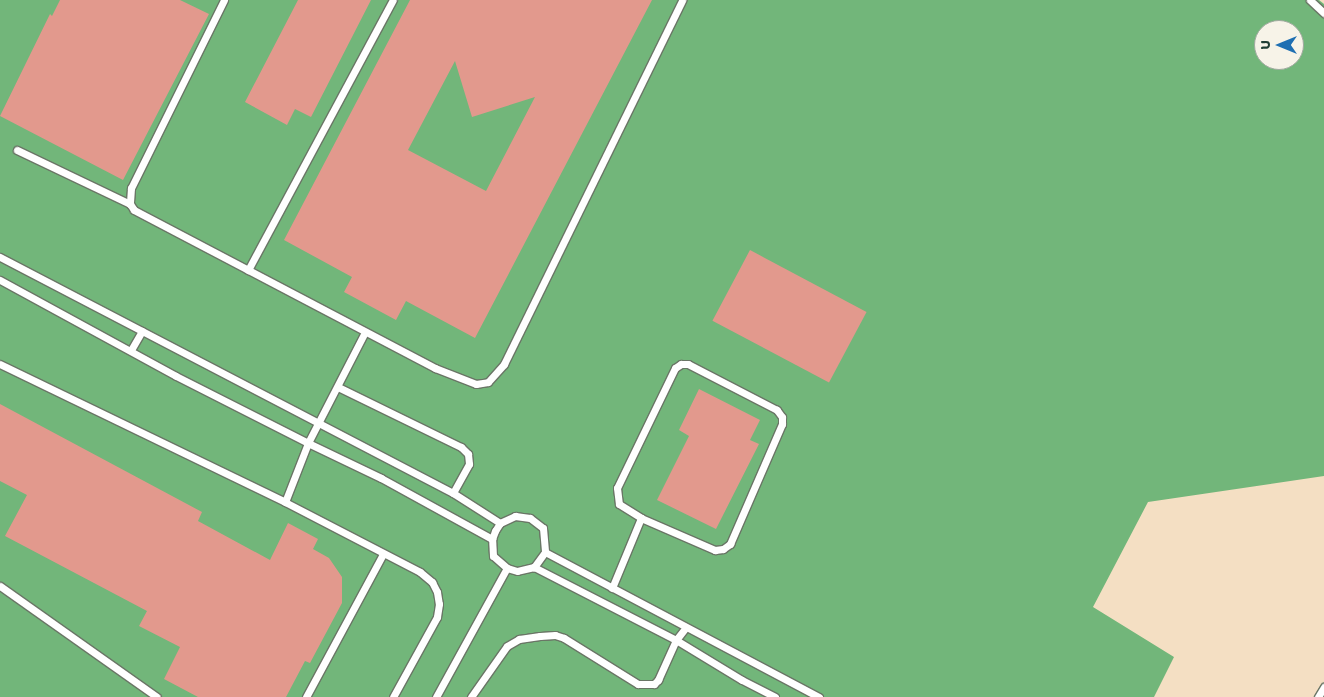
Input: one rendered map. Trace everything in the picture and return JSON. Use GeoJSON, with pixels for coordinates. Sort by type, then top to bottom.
{"type":"FeatureCollection","features":[{"type":"Feature","properties":{"kind":"lane"},"geometry":{"type":"LineString","coordinates":[[130,204],[131,188],[224,0]]}},
{"type":"Feature","properties":{"kind":"lane"},"geometry":{"type":"LineString","coordinates":[[248,270],[393,0]]}},
{"type":"Feature","properties":{"kind":"lane"},"geometry":{"type":"LineString","coordinates":[[17,150],[130,204],[134,210],[366,332],[466,381],[476,384],[488,382],[504,364],[682,0]]}},
{"type":"Feature","properties":{"kind":"lane"},"geometry":{"type":"LineString","coordinates":[[1310,0],[1324,14]]}},
{"type":"Feature","properties":{"kind":"lane"},"geometry":{"type":"LineString","coordinates":[[0,257],[452,493],[500,523]]}},
{"type":"Feature","properties":{"kind":"lane"},"geometry":{"type":"LineString","coordinates":[[0,280],[308,443],[381,478],[492,539]]}},
{"type":"Feature","properties":{"kind":"lane"},"geometry":{"type":"LineString","coordinates":[[132,350],[142,331]]}},
{"type":"Feature","properties":{"kind":"lane"},"geometry":{"type":"LineString","coordinates":[[285,502],[308,443],[366,332]]}},
{"type":"Feature","properties":{"kind":"lane"},"geometry":{"type":"LineString","coordinates":[[0,364],[285,502],[420,572],[432,582],[437,592],[439,604],[437,616],[393,697]]}},
{"type":"Feature","properties":{"kind":"lane"},"geometry":{"type":"LineString","coordinates":[[681,364],[688,364],[777,410],[782,417],[782,424],[730,544],[723,549],[715,550],[641,518],[620,504],[617,488],[675,368],[681,364]]}},
{"type":"Feature","properties":{"kind":"lane"},"geometry":{"type":"LineString","coordinates":[[338,387],[461,447],[468,454],[469,464],[452,493]]}},
{"type":"Feature","properties":{"kind":"lane"},"geometry":{"type":"LineString","coordinates":[[534,568],[545,552],[543,528],[530,518],[514,516],[500,523],[492,539],[493,556],[507,568],[517,571],[534,568],[676,640],[742,680],[775,697]]}},
{"type":"Feature","properties":{"kind":"lane"},"geometry":{"type":"LineString","coordinates":[[612,588],[641,518]]}},
{"type":"Feature","properties":{"kind":"lane"},"geometry":{"type":"LineString","coordinates":[[545,552],[819,697]]}},
{"type":"Feature","properties":{"kind":"lane"},"geometry":{"type":"LineString","coordinates":[[306,697],[383,554]]}},
{"type":"Feature","properties":{"kind":"lane"},"geometry":{"type":"LineString","coordinates":[[436,697],[507,568]]}},
{"type":"Feature","properties":{"kind":"lane"},"geometry":{"type":"LineString","coordinates":[[0,586],[157,697]]}},
{"type":"Feature","properties":{"kind":"lane"},"geometry":{"type":"LineString","coordinates":[[471,697],[507,646],[519,640],[555,635],[569,640],[638,684],[648,686],[658,680],[676,640],[686,627]]}},
{"type":"Feature","properties":{"kind":"lane"},"geometry":{"type":"LineString","coordinates":[[1318,697],[1324,686]]}},
{"type":"Feature","properties":{"kind":"green space"},"geometry":{"type":"Polygon","coordinates":[[[0,0],[1319,0],[1324,4],[1324,476],[1148,502],[1093,607],[1174,657],[1154,697],[0,697],[0,0]]]}},
{"type":"Feature","properties":{"kind":"building"},"geometry":{"type":"Polygon","coordinates":[[[60,0],[180,0],[209,14],[123,180],[0,116],[50,14],[52,16],[60,0]]]}},
{"type":"Feature","properties":{"kind":"building"},"geometry":{"type":"Polygon","coordinates":[[[298,0],[371,0],[311,117],[295,109],[287,125],[245,102],[298,0]]]}},
{"type":"Feature","properties":{"kind":"building"},"geometry":{"type":"Polygon","coordinates":[[[410,0],[652,0],[475,338],[406,301],[396,320],[344,292],[352,277],[284,240],[410,0]],[[455,61],[408,150],[486,191],[535,97],[472,117],[455,61]]]}},
{"type":"Feature","properties":{"kind":"building"},"geometry":{"type":"Polygon","coordinates":[[[750,250],[867,312],[829,383],[712,321],[750,250]]]}},
{"type":"Feature","properties":{"kind":"building"},"geometry":{"type":"Polygon","coordinates":[[[699,389],[760,420],[750,440],[759,444],[716,529],[657,500],[689,436],[679,430],[699,389]]]}},
{"type":"Feature","properties":{"kind":"building"},"geometry":{"type":"Polygon","coordinates":[[[0,404],[202,512],[198,521],[270,560],[288,523],[318,539],[313,549],[329,558],[342,577],[342,603],[310,663],[305,661],[286,697],[198,697],[164,679],[180,647],[139,626],[147,611],[5,536],[27,495],[0,481],[0,404]]]}}]}
